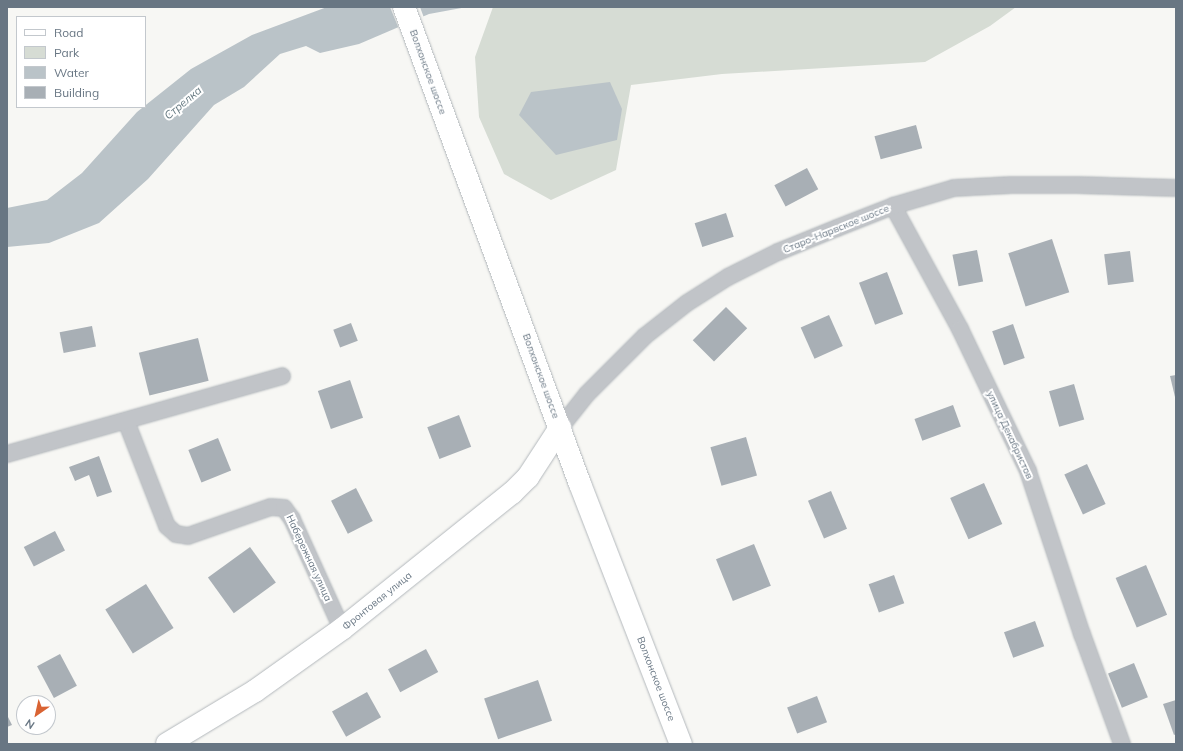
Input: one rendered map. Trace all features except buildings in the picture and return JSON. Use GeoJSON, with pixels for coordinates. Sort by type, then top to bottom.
{"type":"FeatureCollection","features":[{"type":"Feature","properties":{"kind":"main road","name":"Волхонское шоссе"},"geometry":{"type":"LineString","coordinates":[[404,7],[560,428],[681,744]]}},
{"type":"Feature","properties":{"kind":"main road","name":"Фронтовая улица"},"geometry":{"type":"LineString","coordinates":[[179,741],[255,691],[342,629],[512,493],[528,477],[560,428]]}},
{"type":"Feature","properties":{"kind":"street","name":"Старо-Нарвское шоссе"},"geometry":{"type":"LineString","coordinates":[[560,428],[587,394],[645,336],[687,304],[728,277],[778,252],[893,206],[954,188],[1078,185],[1176,188]]}},
{"type":"Feature","properties":{"kind":"street","name":"улица Декабристов"},"geometry":{"type":"LineString","coordinates":[[893,206],[960,329],[1028,471],[1082,634],[1122,744]]}},
{"type":"Feature","properties":{"kind":"street"},"geometry":{"type":"LineString","coordinates":[[7,454],[282,376]]}},
{"type":"Feature","properties":{"kind":"street","name":"Набережная улица"},"geometry":{"type":"LineString","coordinates":[[126,421],[167,526],[176,534],[188,536],[271,507],[284,508],[292,519],[342,629]]}},
{"type":"Feature","properties":{"kind":"green space"},"geometry":{"type":"Polygon","coordinates":[[[493,7],[1016,7],[990,26],[925,62],[722,74],[631,85],[616,170],[551,200],[504,174],[479,117],[475,57],[493,7]]]}},
{"type":"Feature","properties":{"kind":"water","name":"Стрелка"},"geometry":{"type":"Polygon","coordinates":[[[327,7],[467,7],[429,14],[359,44],[320,53],[306,46],[280,54],[244,87],[214,105],[148,179],[99,223],[49,243],[7,247],[7,208],[47,200],[82,173],[137,112],[142,108],[146,108],[146,105],[191,69],[252,35],[327,7]]]}},
{"type":"Feature","properties":{"kind":"water"},"geometry":{"type":"Polygon","coordinates":[[[610,82],[622,109],[617,140],[556,155],[519,115],[531,92],[610,82]]]}},
{"type":"Feature","properties":{"kind":"pier"},"geometry":{"type":"Polygon","coordinates":[[[390,7],[420,7],[424,18],[399,29],[390,7]]]}}]}
